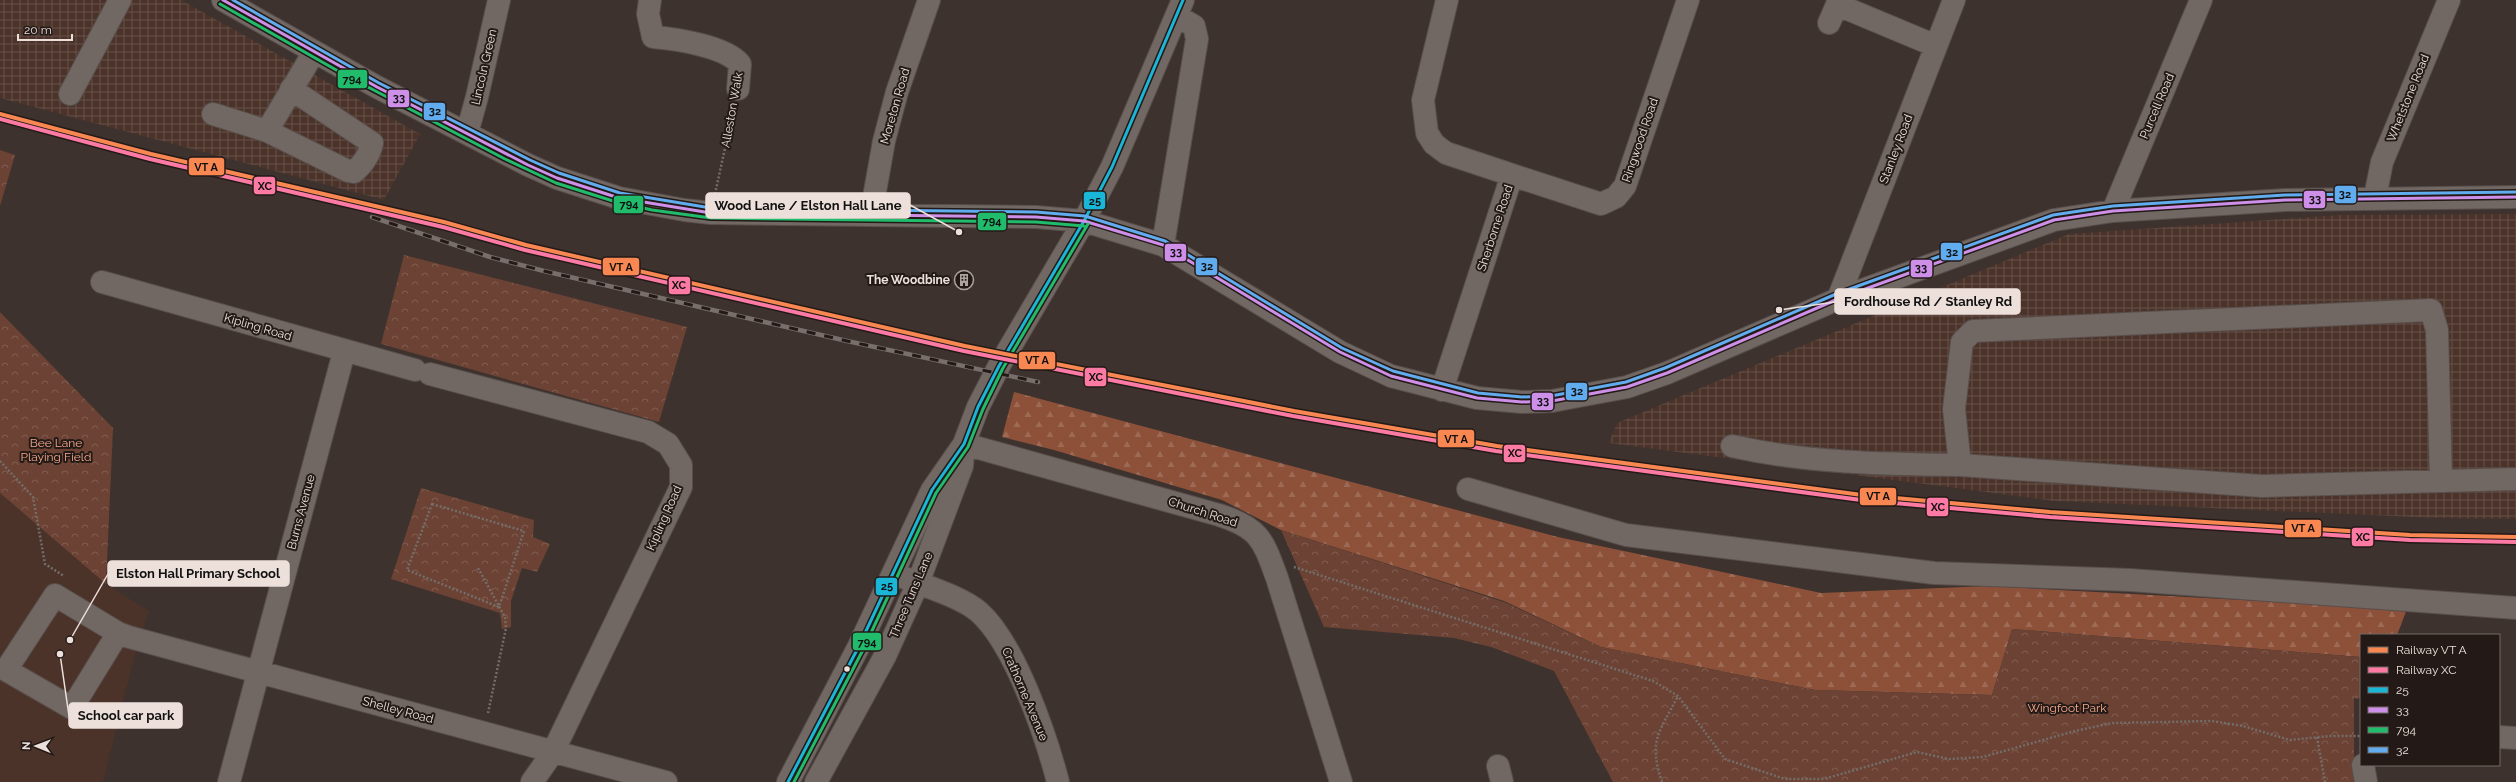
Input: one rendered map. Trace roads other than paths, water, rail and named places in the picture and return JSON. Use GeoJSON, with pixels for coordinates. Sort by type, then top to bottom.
{"type":"FeatureCollection","features":[{"type":"Feature","properties":{"kind":"street"},"geometry":{"type":"LineString","coordinates":[[70,94],[120,0]]}},
{"type":"Feature","properties":{"kind":"street"},"geometry":{"type":"LineString","coordinates":[[223,0],[314,52],[528,165],[588,189],[657,206],[711,213],[1036,216],[1084,220],[1163,245],[1340,352],[1391,376],[1477,398],[1522,402],[1552,401],[1627,387],[1667,373],[1838,299],[2054,220],[2113,211],[2285,200],[2375,197],[2516,197]]}},
{"type":"Feature","properties":{"kind":"street","name":"Lincoln Green"},"geometry":{"type":"LineString","coordinates":[[467,133],[477,97],[499,0]]}},
{"type":"Feature","properties":{"kind":"street","name":"Alleston Walk"},"geometry":{"type":"LineString","coordinates":[[650,0],[648,14],[653,37],[694,44],[733,55],[740,64],[738,89]]}},
{"type":"Feature","properties":{"kind":"street","name":"Moreton Road"},"geometry":{"type":"LineString","coordinates":[[871,214],[884,141],[897,92],[929,0]]}},
{"type":"Feature","properties":{"kind":"street","name":"Sherborne Road"},"geometry":{"type":"LineString","coordinates":[[1442,390],[1512,175],[1446,153],[1434,144],[1427,133],[1423,100],[1447,0]]}},
{"type":"Feature","properties":{"kind":"street","name":"Ringwood Road"},"geometry":{"type":"LineString","coordinates":[[1512,175],[1600,204],[1616,197],[1625,186],[1688,0]]}},
{"type":"Feature","properties":{"kind":"street","name":"Stanley Road"},"geometry":{"type":"LineString","coordinates":[[1838,299],[1954,0]]}},
{"type":"Feature","properties":{"kind":"street","name":"Purcell Road"},"geometry":{"type":"LineString","coordinates":[[2113,211],[2201,0]]}},
{"type":"Feature","properties":{"kind":"street","name":"Whetstone Road"},"geometry":{"type":"LineString","coordinates":[[2375,197],[2382,162],[2449,0]]}},
{"type":"Feature","properties":{"kind":"street"},"geometry":{"type":"LineString","coordinates":[[1163,245],[1197,39],[1194,26],[1180,8]]}},
{"type":"Feature","properties":{"kind":"street","name":"Three Tuns Lane"},"geometry":{"type":"LineString","coordinates":[[788,782],[858,646],[932,490],[964,444],[978,407],[999,366],[1084,220],[1112,167],[1180,8]]}},
{"type":"Feature","properties":{"kind":"street"},"geometry":{"type":"LineString","coordinates":[[1835,9],[1936,46]]}},
{"type":"Feature","properties":{"kind":"street"},"geometry":{"type":"LineString","coordinates":[[267,131],[314,52]]}},
{"type":"Feature","properties":{"kind":"street"},"geometry":{"type":"LineString","coordinates":[[213,114],[267,131],[348,171],[354,172],[361,166],[371,149],[372,142],[291,89]]}},
{"type":"Feature","properties":{"kind":"street","name":"Kipling Road"},"geometry":{"type":"LineString","coordinates":[[102,282],[344,352],[648,432],[668,444],[681,464],[681,487],[553,752],[532,782]]}},
{"type":"Feature","properties":{"kind":"street"},"geometry":{"type":"LineString","coordinates":[[1960,465],[1954,409],[1962,342],[1973,331],[2431,310],[2437,330],[2441,481]]}},
{"type":"Feature","properties":{"kind":"street","name":"Burns Avenue"},"geometry":{"type":"LineString","coordinates":[[229,782],[344,352]]}},
{"type":"Feature","properties":{"kind":"street","name":"Three Tuns Lane"},"geometry":{"type":"LineString","coordinates":[[816,782],[885,656],[918,583],[962,466],[964,444]]}},
{"type":"Feature","properties":{"kind":"street","name":"Church Road"},"geometry":{"type":"LineString","coordinates":[[964,444],[1235,520],[1253,530],[1265,546],[1270,560],[1341,782]]}},
{"type":"Feature","properties":{"kind":"street"},"geometry":{"type":"LineString","coordinates":[[1732,446],[1776,456],[1828,461],[1960,465],[2262,486],[2516,479]]}},
{"type":"Feature","properties":{"kind":"street"},"geometry":{"type":"LineString","coordinates":[[1468,489],[1626,535],[1934,573],[2130,580],[2516,608]]}},
{"type":"Feature","properties":{"kind":"street","name":"Crathorne Avenue"},"geometry":{"type":"LineString","coordinates":[[893,573],[951,597],[979,612],[1002,640],[1025,689],[1058,782]]}},
{"type":"Feature","properties":{"kind":"street","name":"Shelley Road"},"geometry":{"type":"LineString","coordinates":[[124,635],[72,708],[6,670],[55,595],[124,635],[666,782]]}},
{"type":"Feature","properties":{"kind":"street"},"geometry":{"type":"LineString","coordinates":[[2500,737],[2516,738]]}},
{"type":"Feature","properties":{"kind":"street"},"geometry":{"type":"LineString","coordinates":[[2363,766],[2366,782]]}},
{"type":"Feature","properties":{"kind":"railway"},"geometry":{"type":"LineString","coordinates":[[372,217],[490,257],[544,271],[847,341],[1038,382]]}},
{"type":"Feature","properties":{"kind":"rail line","name":"XC"},"geometry":{"type":"LineString","coordinates":[[0,119],[150,159],[443,227],[525,250],[964,351],[1293,416],[1496,451],[1861,500],[2050,517],[2410,540],[2516,542]]}},
{"type":"Feature","properties":{"kind":"place","name":"Wood Lane / Elston Hall Lane"},"geometry":{"type":"Point","coordinates":[959,232]}},
{"type":"Feature","properties":{"kind":"place","name":"The Woodbine"},"geometry":{"type":"Point","coordinates":[964,280]}},
{"type":"Feature","properties":{"kind":"place","name":"Fordhouse Rd / Stanley Rd"},"geometry":{"type":"Point","coordinates":[1779,310]}},
{"type":"Feature","properties":{"kind":"place","name":"Elston Hall Primary School"},"geometry":{"type":"Point","coordinates":[70,640]}},
{"type":"Feature","properties":{"kind":"place","name":"School car park"},"geometry":{"type":"Point","coordinates":[60,654]}},
{"type":"Feature","properties":{"kind":"park label","name":"Bee Lane Playing Field"},"geometry":{"type":"Point","coordinates":[56,450]}},
{"type":"Feature","properties":{"kind":"park label","name":"Wingfoot Park"},"geometry":{"type":"Point","coordinates":[2067,708]}}]}
